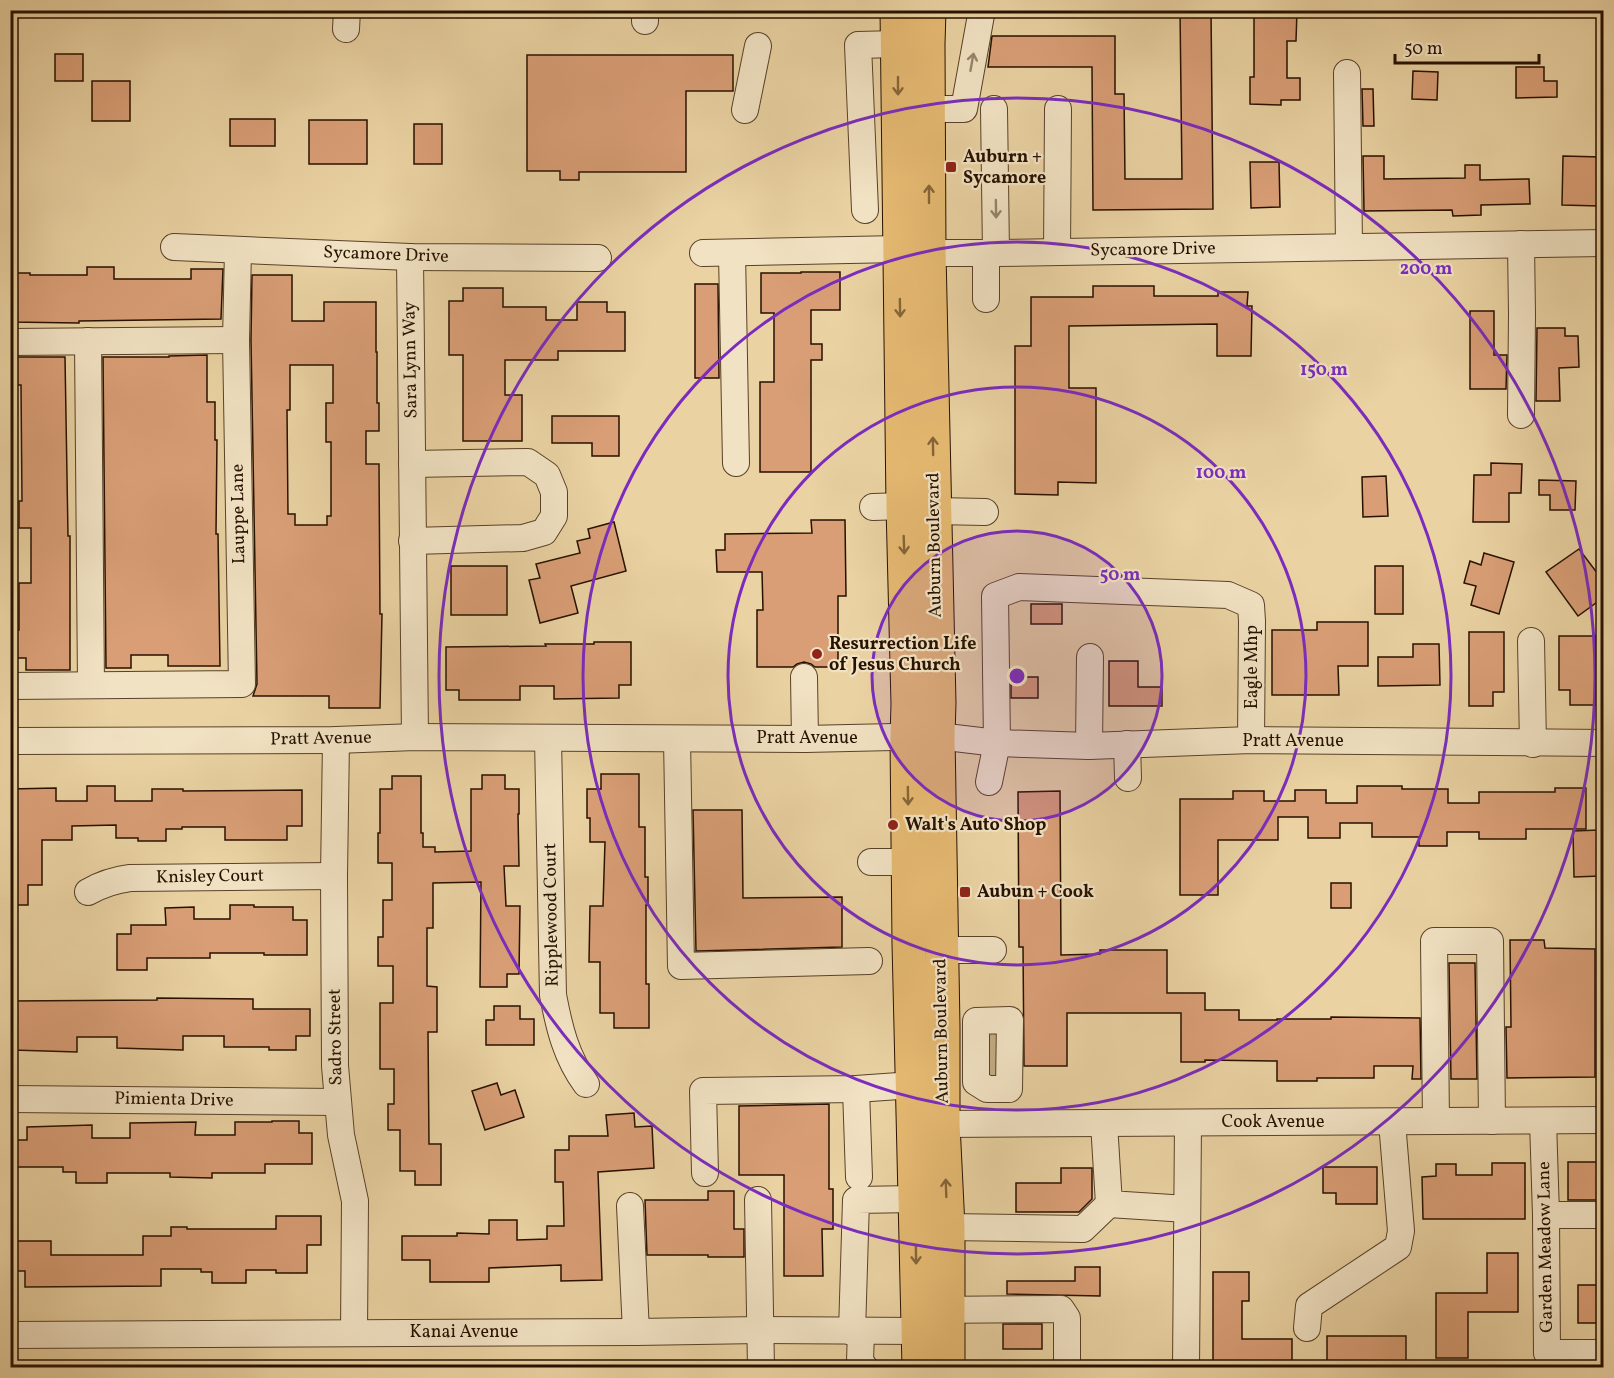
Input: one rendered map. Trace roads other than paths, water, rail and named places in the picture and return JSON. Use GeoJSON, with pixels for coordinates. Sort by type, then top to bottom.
{"type":"FeatureCollection","features":[{"type":"Feature","properties":{"kind":"main road","name":"Auburn Boulevard"},"geometry":{"type":"LineString","coordinates":[[897,10],[897,44],[935,511],[939,703],[922,736],[909,862],[915,1199],[927,1317],[948,1368]]}},
{"type":"Feature","properties":{"kind":"main road","name":"Auburn Boulevard"},"geometry":{"type":"LineString","coordinates":[[919,1368],[927,1317],[948,1227],[943,1124],[941,950],[922,736],[908,704],[888,506],[929,109],[929,10]]}},
{"type":"Feature","properties":{"kind":"main road"},"geometry":{"type":"LineString","coordinates":[[909,943],[926,1002],[928,1106],[943,1124]]}},
{"type":"Feature","properties":{"kind":"street"},"geometry":{"type":"LineString","coordinates":[[929,109],[964,109],[981,15]]}},
{"type":"Feature","properties":{"kind":"street"},"geometry":{"type":"LineString","coordinates":[[865,210],[858,45],[897,44]]}},
{"type":"Feature","properties":{"kind":"street"},"geometry":{"type":"LineString","coordinates":[[745,110],[758,46]]}},
{"type":"Feature","properties":{"kind":"street"},"geometry":{"type":"LineString","coordinates":[[1347,73],[1348,247]]}},
{"type":"Feature","properties":{"kind":"street"},"geometry":{"type":"LineString","coordinates":[[986,299],[991,253],[994,109]]}},
{"type":"Feature","properties":{"kind":"street"},"geometry":{"type":"LineString","coordinates":[[1056,251],[1058,109]]}},
{"type":"Feature","properties":{"kind":"street","name":"Sycamore Drive"},"geometry":{"type":"LineString","coordinates":[[703,253],[914,251],[991,253],[1604,243]]}},
{"type":"Feature","properties":{"kind":"street"},"geometry":{"type":"LineString","coordinates":[[1521,244],[1521,415]]}},
{"type":"Feature","properties":{"kind":"street","name":"Sycamore Drive"},"geometry":{"type":"LineString","coordinates":[[174,247],[410,257],[598,258]]}},
{"type":"Feature","properties":{"kind":"street"},"geometry":{"type":"LineString","coordinates":[[10,342],[236,340],[238,250]]}},
{"type":"Feature","properties":{"kind":"street"},"geometry":{"type":"LineString","coordinates":[[732,253],[736,463]]}},
{"type":"Feature","properties":{"kind":"street","name":"Sara Lynn Way"},"geometry":{"type":"LineString","coordinates":[[410,257],[415,737]]}},
{"type":"Feature","properties":{"kind":"street","name":"Lauppe Lane"},"geometry":{"type":"LineString","coordinates":[[10,686],[242,684],[236,340]]}},
{"type":"Feature","properties":{"kind":"street"},"geometry":{"type":"LineString","coordinates":[[88,341],[91,685]]}},
{"type":"Feature","properties":{"kind":"street"},"geometry":{"type":"LineString","coordinates":[[412,464],[528,462],[547,475],[554,492],[554,516],[544,532],[523,538],[412,541]]}},
{"type":"Feature","properties":{"kind":"street"},"geometry":{"type":"LineString","coordinates":[[935,511],[985,512]]}},
{"type":"Feature","properties":{"kind":"street","name":"Eagle Mhp"},"geometry":{"type":"LineString","coordinates":[[997,743],[995,596],[1019,586],[1228,595],[1251,604],[1251,740]]}},
{"type":"Feature","properties":{"kind":"street"},"geometry":{"type":"LineString","coordinates":[[1531,641],[1533,744]]}},
{"type":"Feature","properties":{"kind":"street"},"geometry":{"type":"LineString","coordinates":[[1089,746],[1090,657]]}},
{"type":"Feature","properties":{"kind":"street"},"geometry":{"type":"LineString","coordinates":[[804,677],[805,739]]}},
{"type":"Feature","properties":{"kind":"street","name":"Pratt Avenue"},"geometry":{"type":"LineString","coordinates":[[10,741],[336,740],[415,737],[805,739],[922,736],[997,743],[1089,746],[1251,740],[1604,743]]}},
{"type":"Feature","properties":{"kind":"street","name":"Ripplewood Court"},"geometry":{"type":"LineString","coordinates":[[548,738],[553,995],[566,1048],[577,1072],[586,1084]]}},
{"type":"Feature","properties":{"kind":"street"},"geometry":{"type":"LineString","coordinates":[[677,739],[681,966],[869,962]]}},
{"type":"Feature","properties":{"kind":"street","name":"Sadro Street"},"geometry":{"type":"LineString","coordinates":[[336,740],[335,1066],[341,1135],[355,1201],[354,1333]]}},
{"type":"Feature","properties":{"kind":"street"},"geometry":{"type":"LineString","coordinates":[[989,782],[997,743]]}},
{"type":"Feature","properties":{"kind":"street"},"geometry":{"type":"LineString","coordinates":[[1127,744],[1128,778]]}},
{"type":"Feature","properties":{"kind":"street"},"geometry":{"type":"LineString","coordinates":[[871,862],[909,862]]}},
{"type":"Feature","properties":{"kind":"street","name":"Knisley Court"},"geometry":{"type":"LineString","coordinates":[[88,892],[115,880],[130,878],[334,876]]}},
{"type":"Feature","properties":{"kind":"street"},"geometry":{"type":"LineString","coordinates":[[1436,1121],[1434,941],[1490,941],[1492,1121]]}},
{"type":"Feature","properties":{"kind":"street"},"geometry":{"type":"LineString","coordinates":[[941,950],[993,950]]}},
{"type":"Feature","properties":{"kind":"street"},"geometry":{"type":"LineString","coordinates":[[943,1045],[993,1053],[976,1083],[987,1089],[1002,1089],[1005,1124]]}},
{"type":"Feature","properties":{"kind":"street"},"geometry":{"type":"LineString","coordinates":[[705,1173],[703,1091],[856,1089],[913,1085]]}},
{"type":"Feature","properties":{"kind":"street"},"geometry":{"type":"LineString","coordinates":[[856,1089],[859,1177]]}},
{"type":"Feature","properties":{"kind":"street","name":"Pimienta Drive"},"geometry":{"type":"LineString","coordinates":[[10,1099],[337,1102]]}},
{"type":"Feature","properties":{"kind":"street","name":"Cook Avenue"},"geometry":{"type":"LineString","coordinates":[[943,1124],[1604,1120]]}},
{"type":"Feature","properties":{"kind":"street","name":"Garden Meadow Lane"},"geometry":{"type":"LineString","coordinates":[[1543,1121],[1547,1353],[1604,1353]]}},
{"type":"Feature","properties":{"kind":"street"},"geometry":{"type":"LineString","coordinates":[[1307,1328],[1309,1306],[1398,1247],[1401,1231],[1392,1122]]}},
{"type":"Feature","properties":{"kind":"street"},"geometry":{"type":"LineString","coordinates":[[1104,1123],[1109,1204]]}},
{"type":"Feature","properties":{"kind":"street"},"geometry":{"type":"LineString","coordinates":[[1186,1368],[1188,1123]]}},
{"type":"Feature","properties":{"kind":"street"},"geometry":{"type":"LineString","coordinates":[[865,1368],[860,1361],[856,1332],[856,1200],[915,1199]]}},
{"type":"Feature","properties":{"kind":"street"},"geometry":{"type":"LineString","coordinates":[[758,1200],[761,1368]]}},
{"type":"Feature","properties":{"kind":"street"},"geometry":{"type":"LineString","coordinates":[[948,1227],[1083,1229],[1109,1204],[1187,1209]]}},
{"type":"Feature","properties":{"kind":"street"},"geometry":{"type":"LineString","coordinates":[[630,1206],[636,1332]]}},
{"type":"Feature","properties":{"kind":"street"},"geometry":{"type":"LineString","coordinates":[[1546,1215],[1604,1215]]}},
{"type":"Feature","properties":{"kind":"street","name":"Kanai Avenue"},"geometry":{"type":"LineString","coordinates":[[10,1335],[760,1330],[856,1332],[927,1317],[1061,1309],[1067,1318],[1067,1368]]}},
{"type":"Feature","properties":{"kind":"tunnel"},"geometry":{"type":"LineString","coordinates":[[983,1043],[1004,1043]]}},
{"type":"Feature","properties":{"kind":"tunnel"},"geometry":{"type":"LineString","coordinates":[[983,1064],[1004,1064]]}},
{"type":"Feature","properties":{"kind":"place","name":"Auburn + Sycamore"},"geometry":{"type":"Point","coordinates":[951,167]}},
{"type":"Feature","properties":{"kind":"place","name":"Resurrection Life of Jesus Church"},"geometry":{"type":"Point","coordinates":[817,654]}},
{"type":"Feature","properties":{"kind":"place","name":"Walt's Auto Shop"},"geometry":{"type":"Point","coordinates":[893,825]}},
{"type":"Feature","properties":{"kind":"place","name":"Aubun + Cook"},"geometry":{"type":"Point","coordinates":[965,892]}}]}
